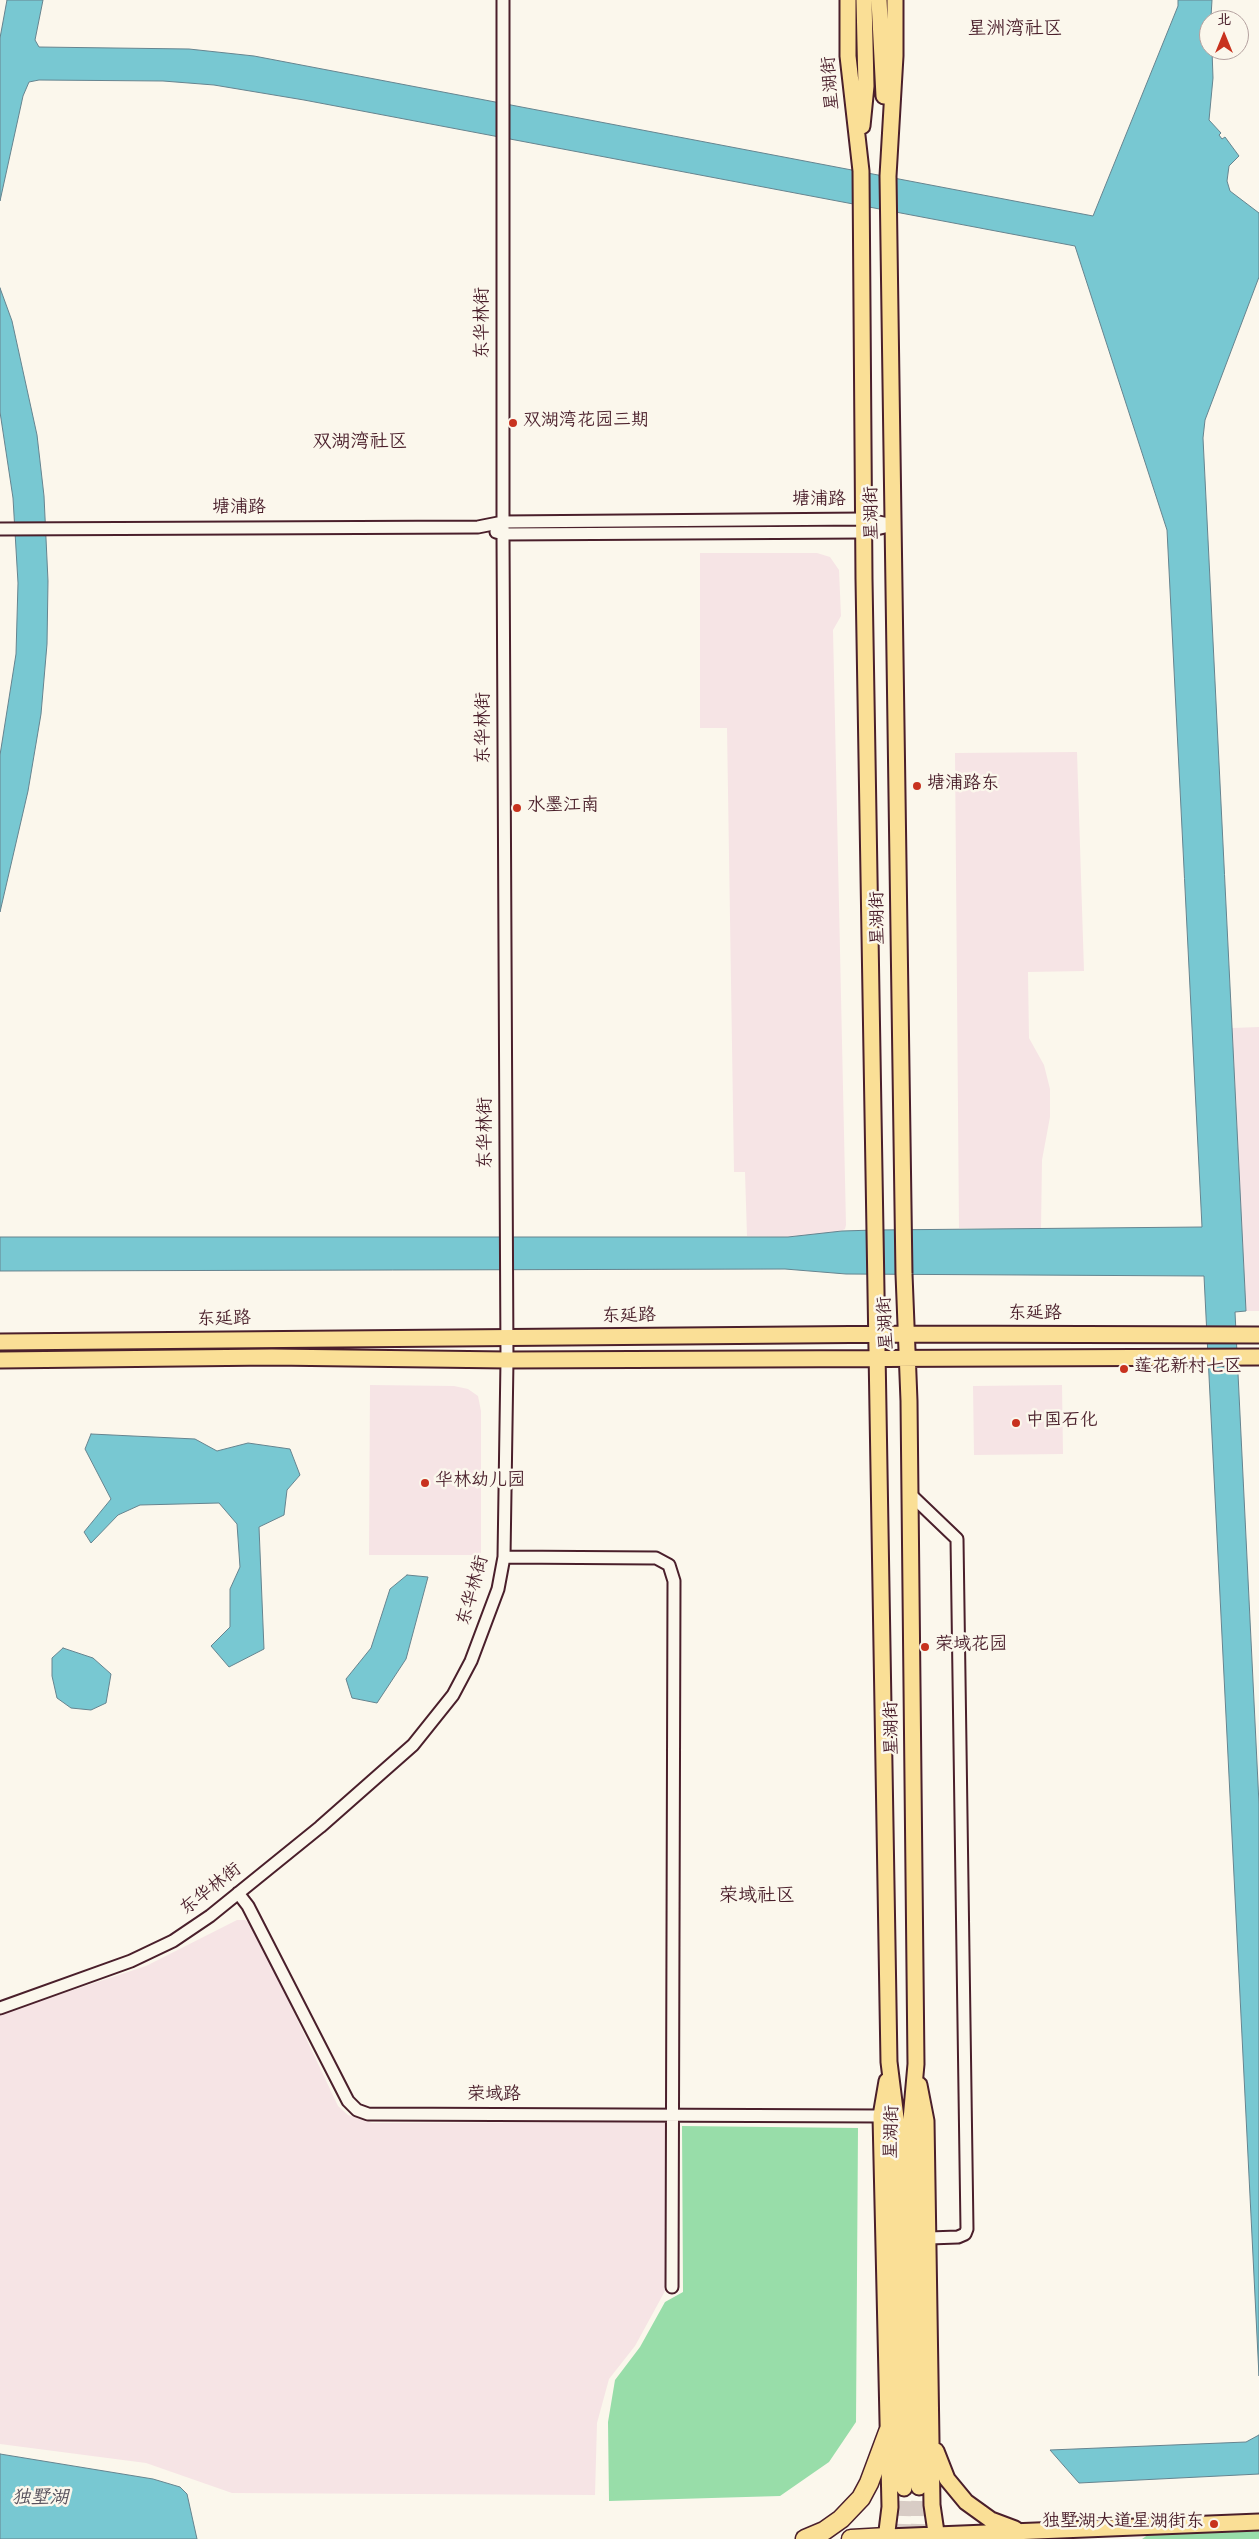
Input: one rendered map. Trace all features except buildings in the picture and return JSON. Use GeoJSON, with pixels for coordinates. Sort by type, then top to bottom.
{"type":"FeatureCollection","features":[{"type":"Feature","properties":{"kind":"highway"},"geometry":{"type":"LineString","coordinates":[[805,2539],[824,2531],[841,2519],[861,2498],[869,2484],[888,2432]]}},
{"type":"Feature","properties":{"kind":"highway"},"geometry":{"type":"LineString","coordinates":[[851,2539],[887,2538]]}},
{"type":"Feature","properties":{"kind":"main road","name":"星湖街"},"geometry":{"type":"LineString","coordinates":[[848,0],[848,56],[860,167]]}},
{"type":"Feature","properties":{"kind":"main road","name":"星湖街"},"geometry":{"type":"LineString","coordinates":[[864,0],[866,86],[859,205],[889,2062],[896,2118],[912,2488],[911,2120],[916,2064],[910,1494],[908,1358],[904,1274],[888,158],[879,0]]}},
{"type":"Feature","properties":{"kind":"main road","name":"星湖街"},"geometry":{"type":"LineString","coordinates":[[888,158],[895,56],[895,0]]}},
{"type":"Feature","properties":{"kind":"main road","name":"东延路"},"geometry":{"type":"LineString","coordinates":[[0,1342],[877,1334],[1259,1335]]}},
{"type":"Feature","properties":{"kind":"main road","name":"东延路"},"geometry":{"type":"LineString","coordinates":[[0,1360],[272,1357],[507,1360],[1259,1357]]}},
{"type":"Feature","properties":{"kind":"main road"},"geometry":{"type":"LineString","coordinates":[[889,2062],[881,2116],[890,2515],[887,2538],[1259,2522]]}},
{"type":"Feature","properties":{"kind":"main road"},"geometry":{"type":"LineString","coordinates":[[916,2064],[926,2121],[932,2505],[936,2537]]}},
{"type":"Feature","properties":{"kind":"main road"},"geometry":{"type":"LineString","coordinates":[[932,2437],[948,2480],[966,2502],[991,2520],[1023,2532]]}},
{"type":"Feature","properties":{"kind":"main road"},"geometry":{"type":"LineString","coordinates":[[1131,2539],[1148,2527]]}},
{"type":"Feature","properties":{"kind":"street","name":"东华林街"},"geometry":{"type":"LineString","coordinates":[[0,2008],[156,1950],[210,1916],[320,1827],[413,1745],[432,1723],[453,1694],[471,1661],[498,1589],[504,1557],[507,1360],[502,139],[504,0]]}},
{"type":"Feature","properties":{"kind":"street","name":"塘浦路"},"geometry":{"type":"LineString","coordinates":[[6,529],[478,528],[503,522],[893,526]]}},
{"type":"Feature","properties":{"kind":"street","name":"塘浦路"},"geometry":{"type":"LineString","coordinates":[[478,528],[503,534],[864,526]]}},
{"type":"Feature","properties":{"kind":"street"},"geometry":{"type":"LineString","coordinates":[[910,1494],[957,1539],[968,2229],[965,2234],[958,2237],[929,2238]]}},
{"type":"Feature","properties":{"kind":"street"},"geometry":{"type":"LineString","coordinates":[[504,1557],[656,1558],[669,1565],[674,1581],[672,2288]]}},
{"type":"Feature","properties":{"kind":"street","name":"荣域路"},"geometry":{"type":"LineString","coordinates":[[238,1892],[248,1906],[348,2101],[356,2110],[368,2114],[881,2116]]}},
{"type":"Feature","properties":{"kind":"shaded area"},"geometry":{"type":"Polygon","coordinates":[[[700,553],[817,553],[830,557],[839,570],[841,616],[833,630],[846,1225],[845,1229],[836,1233],[788,1237],[747,1236],[745,1172],[734,1172],[727,728],[700,728],[700,553]]]}},
{"type":"Feature","properties":{"kind":"shaded area"},"geometry":{"type":"Polygon","coordinates":[[[1077,752],[1084,971],[1028,972],[1029,1038],[1044,1065],[1050,1089],[1050,1117],[1042,1160],[1041,1229],[959,1228],[955,753],[1077,752]]]}},
{"type":"Feature","properties":{"kind":"shaded area"},"geometry":{"type":"Polygon","coordinates":[[[1259,1027],[1259,1311],[1246,1311],[1232,1028],[1259,1027]]]}},
{"type":"Feature","properties":{"kind":"shaded area","name":"华林幼儿园"},"geometry":{"type":"Polygon","coordinates":[[[370,1385],[454,1386],[468,1389],[478,1396],[481,1411],[481,1555],[369,1555],[370,1385]]]}},
{"type":"Feature","properties":{"kind":"shaded area"},"geometry":{"type":"Polygon","coordinates":[[[1062,1385],[1063,1454],[974,1455],[973,1386],[1062,1385]]]}},
{"type":"Feature","properties":{"kind":"shaded area"},"geometry":{"type":"Polygon","coordinates":[[[237,1920],[245,1920],[252,1924],[338,2106],[348,2115],[372,2123],[668,2122],[665,2291],[635,2346],[609,2379],[597,2423],[595,2495],[232,2493],[146,2463],[0,2444],[0,2014],[146,1966],[237,1920]]]}},
{"type":"Feature","properties":{"kind":"green space"},"geometry":{"type":"Polygon","coordinates":[[[682,2126],[858,2128],[856,2422],[829,2462],[780,2496],[609,2501],[608,2422],[615,2380],[640,2347],[665,2302],[683,2292],[682,2126]]]}},
{"type":"Feature","properties":{"kind":"green space"},"geometry":{"type":"Polygon","coordinates":[[[1259,2527],[1259,2539],[1142,2539],[1152,2532],[1259,2527]]]}},
{"type":"Feature","properties":{"kind":"water"},"geometry":{"type":"Polygon","coordinates":[[[7,0],[43,0],[35,40],[39,47],[189,49],[254,56],[1093,216],[1178,6],[1178,0],[1212,0],[1211,10],[1199,10],[1199,60],[1212,60],[1213,78],[1209,120],[1221,133],[1219,135],[1222,139],[1225,137],[1239,156],[1229,166],[1227,181],[1230,191],[1259,213],[1259,277],[1205,420],[1203,438],[1246,1311],[1235,1312],[1259,1804],[1259,2376],[1204,1276],[846,1274],[785,1269],[0,1271],[0,1237],[788,1237],[842,1231],[875,1230],[1202,1227],[1167,530],[1075,246],[304,100],[214,85],[163,81],[39,80],[29,82],[23,96],[0,201],[0,38],[7,0]]]}},
{"type":"Feature","properties":{"kind":"water"},"geometry":{"type":"Polygon","coordinates":[[[0,288],[12,321],[37,435],[44,496],[48,581],[47,644],[41,714],[28,791],[0,912],[0,755],[16,654],[18,583],[13,498],[0,412],[0,288]]]}},
{"type":"Feature","properties":{"kind":"water"},"geometry":{"type":"Polygon","coordinates":[[[91,1434],[195,1439],[217,1451],[248,1443],[290,1449],[300,1475],[287,1490],[284,1515],[259,1527],[264,1649],[229,1667],[211,1646],[230,1627],[230,1589],[240,1567],[237,1524],[219,1503],[140,1505],[118,1515],[91,1543],[84,1532],[111,1499],[85,1449],[91,1434]]]}},
{"type":"Feature","properties":{"kind":"water"},"geometry":{"type":"Polygon","coordinates":[[[407,1575],[428,1577],[406,1659],[377,1703],[352,1698],[346,1679],[371,1648],[390,1589],[407,1575]]]}},
{"type":"Feature","properties":{"kind":"water"},"geometry":{"type":"Polygon","coordinates":[[[63,1648],[93,1658],[111,1674],[106,1703],[91,1710],[71,1708],[57,1698],[52,1676],[52,1658],[63,1648]]]}},
{"type":"Feature","properties":{"kind":"water"},"geometry":{"type":"Polygon","coordinates":[[[1259,2435],[1259,2474],[1079,2483],[1050,2450],[1246,2442],[1259,2435]]]}},
{"type":"Feature","properties":{"kind":"water","name":"独墅湖"},"geometry":{"type":"Polygon","coordinates":[[[0,2454],[153,2479],[180,2487],[187,2494],[197,2539],[0,2539],[0,2454]]]}},
{"type":"Feature","properties":{"kind":"tunnel"},"geometry":{"type":"LineString","coordinates":[[918,2539],[919,2487]]}},
{"type":"Feature","properties":{"kind":"tunnel"},"geometry":{"type":"LineString","coordinates":[[903,2539],[904,2488]]}},
{"type":"Feature","properties":{"kind":"place","name":"双湖湾花园三期"},"geometry":{"type":"Point","coordinates":[513,423]}},
{"type":"Feature","properties":{"kind":"place","name":"塘浦路东"},"geometry":{"type":"Point","coordinates":[917,786]}},
{"type":"Feature","properties":{"kind":"place","name":"水墨江南"},"geometry":{"type":"Point","coordinates":[517,808]}},
{"type":"Feature","properties":{"kind":"place","name":"莲花新村七区"},"geometry":{"type":"Point","coordinates":[1124,1369]}},
{"type":"Feature","properties":{"kind":"place","name":"中国石化"},"geometry":{"type":"Point","coordinates":[1016,1423]}},
{"type":"Feature","properties":{"kind":"place","name":"华林幼儿园"},"geometry":{"type":"Point","coordinates":[425,1483]}},
{"type":"Feature","properties":{"kind":"place","name":"荣域花园"},"geometry":{"type":"Point","coordinates":[925,1647]}},
{"type":"Feature","properties":{"kind":"place","name":"独墅湖大道星湖街东"},"geometry":{"type":"Point","coordinates":[1214,2524]}},
{"type":"Feature","properties":{"kind":"district","name":"星洲湾社区"},"geometry":{"type":"Point","coordinates":[1015,31]}},
{"type":"Feature","properties":{"kind":"district","name":"双湖湾社区"},"geometry":{"type":"Point","coordinates":[360,444]}},
{"type":"Feature","properties":{"kind":"district","name":"荣域社区"},"geometry":{"type":"Point","coordinates":[757,1898]}}]}
